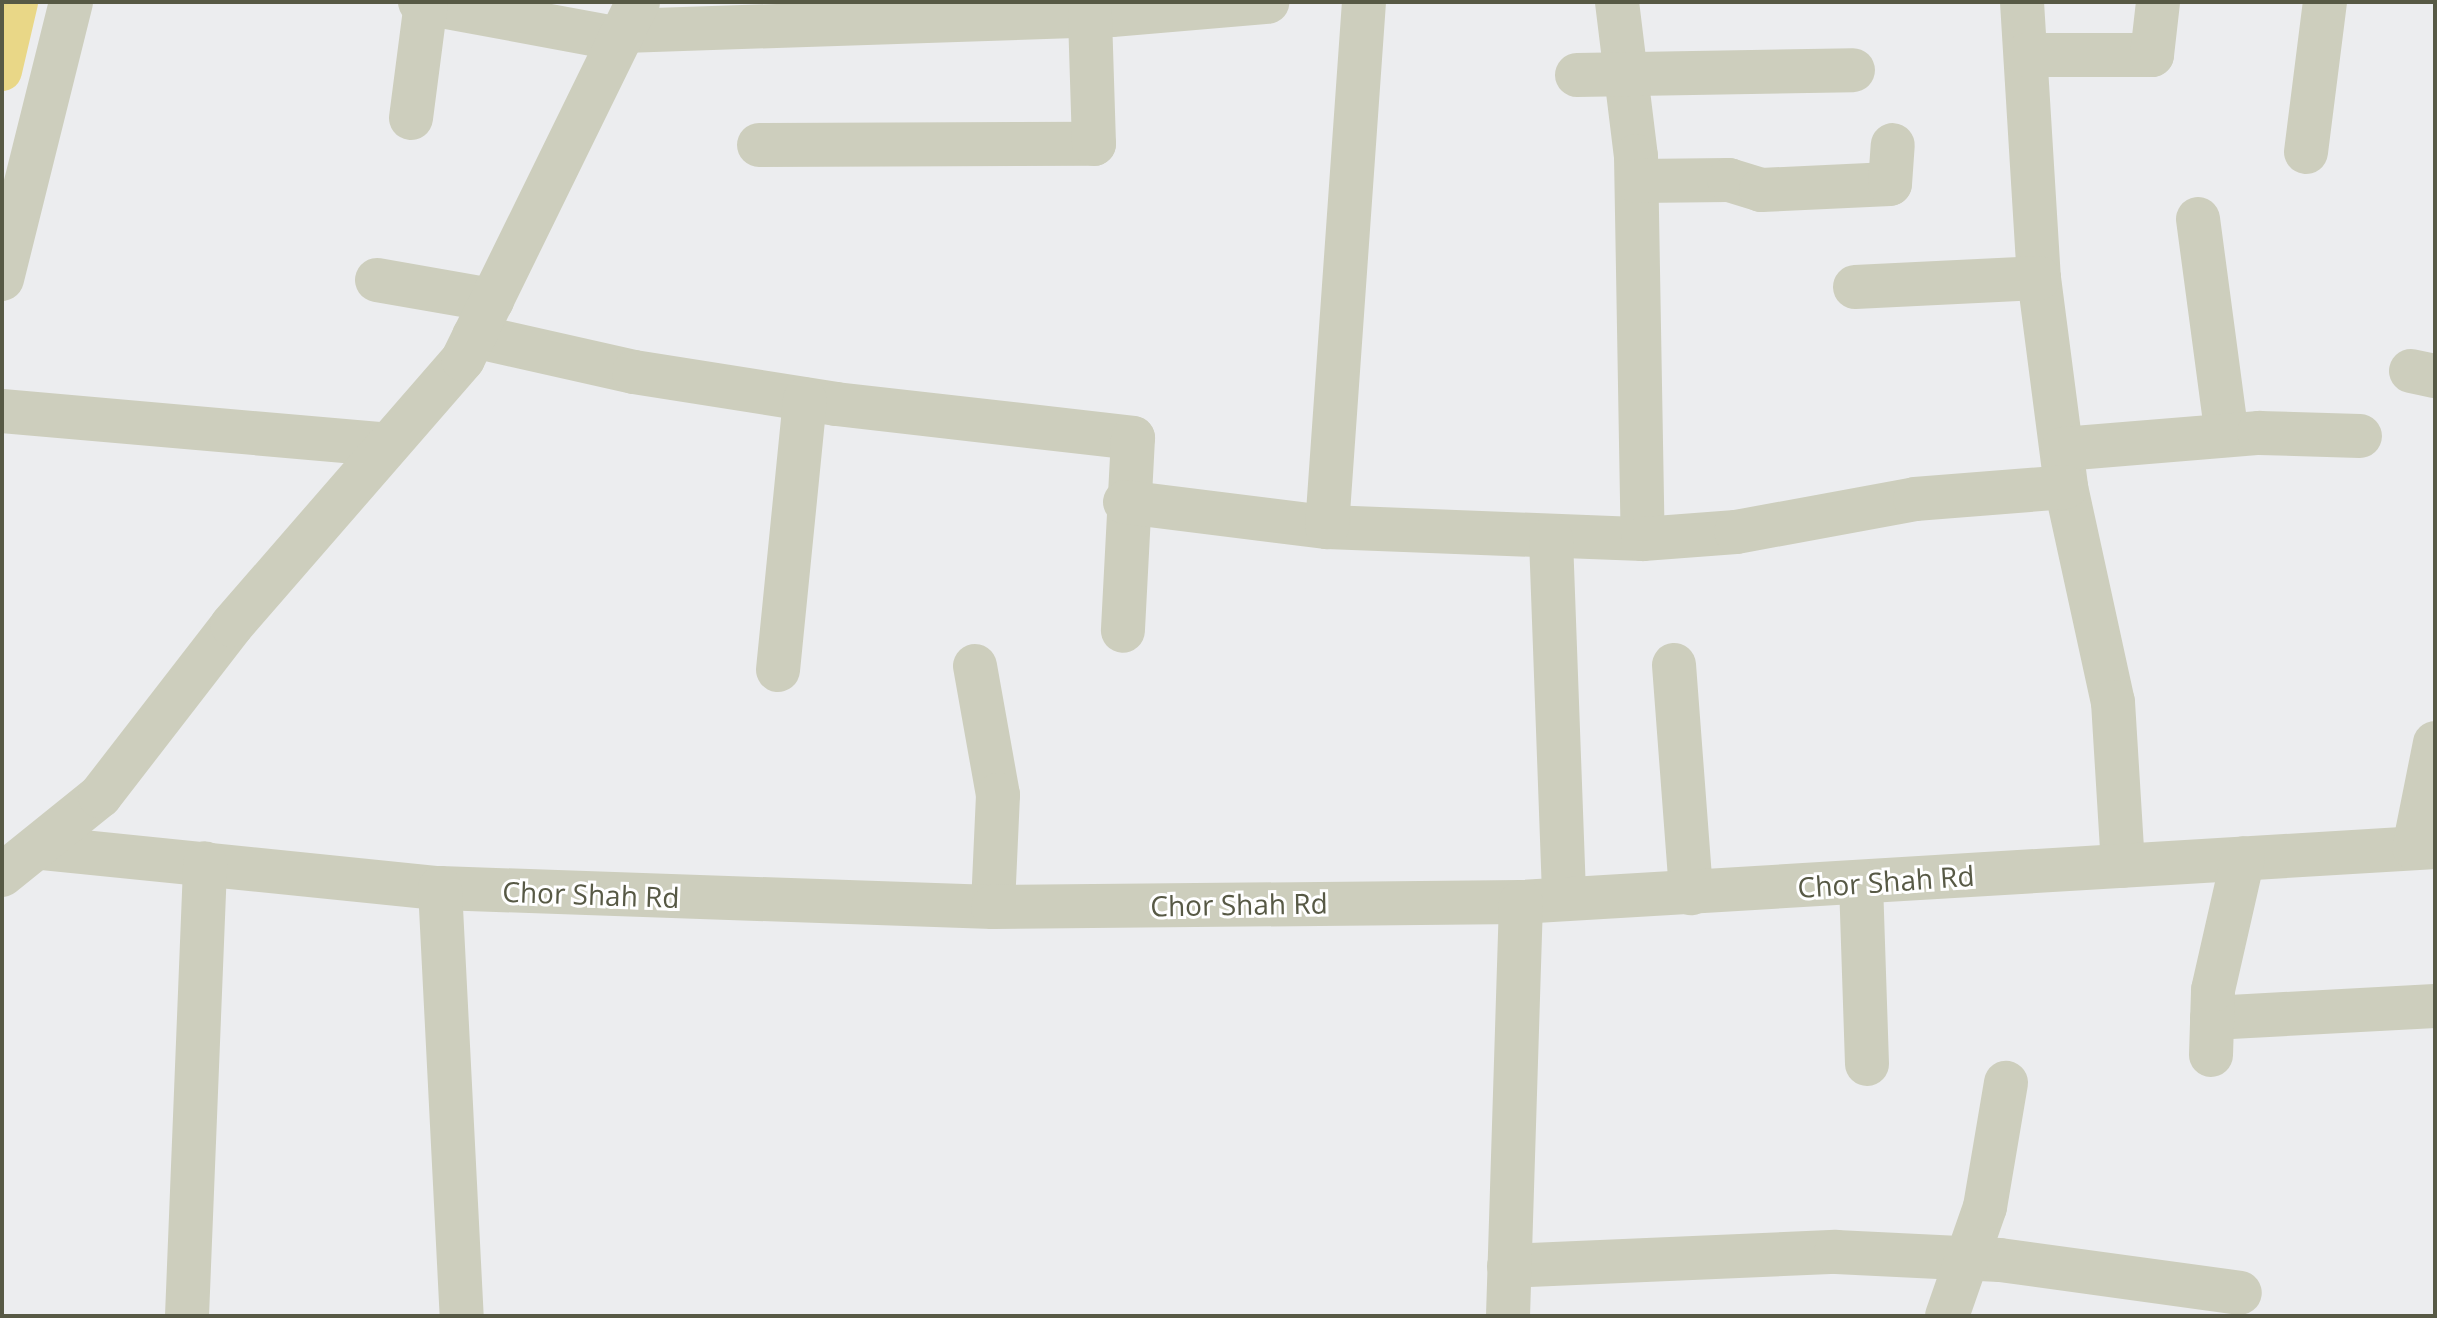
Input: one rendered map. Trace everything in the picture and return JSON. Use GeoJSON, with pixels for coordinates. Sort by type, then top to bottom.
{"type":"FeatureCollection","features":[{"type":"Feature","properties":{"kind":"street"},"geometry":{"type":"LineString","coordinates":[[2,279],[71,2]]}},
{"type":"Feature","properties":{"kind":"street"},"geometry":{"type":"LineString","coordinates":[[411,118],[423,3],[627,24],[1006,10],[1090,15],[1267,2]]}},
{"type":"Feature","properties":{"kind":"street"},"geometry":{"type":"LineString","coordinates":[[1327,527],[1364,2]]}},
{"type":"Feature","properties":{"kind":"street"},"geometry":{"type":"LineString","coordinates":[[1617,2],[1637,181],[1643,539]]}},
{"type":"Feature","properties":{"kind":"street"},"geometry":{"type":"LineString","coordinates":[[2022,2],[2039,278],[2064,468],[2113,702],[2123,866]]}},
{"type":"Feature","properties":{"kind":"street"},"geometry":{"type":"LineString","coordinates":[[2026,55],[2152,55],[2158,2]]}},
{"type":"Feature","properties":{"kind":"street"},"geometry":{"type":"LineString","coordinates":[[2306,152],[2325,2]]}},
{"type":"Feature","properties":{"kind":"street"},"geometry":{"type":"LineString","coordinates":[[759,145],[1094,144],[1090,15]]}},
{"type":"Feature","properties":{"kind":"street"},"geometry":{"type":"LineString","coordinates":[[2,875],[43,848],[100,796],[232,625],[388,445],[483,318],[627,24]]}},
{"type":"Feature","properties":{"kind":"street"},"geometry":{"type":"LineString","coordinates":[[1577,75],[1853,70]]}},
{"type":"Feature","properties":{"kind":"street"},"geometry":{"type":"LineString","coordinates":[[1637,181],[1729,180],[1761,190],[1890,184],[1893,145]]}},
{"type":"Feature","properties":{"kind":"street"},"geometry":{"type":"LineString","coordinates":[[2198,219],[2227,435]]}},
{"type":"Feature","properties":{"kind":"street"},"geometry":{"type":"LineString","coordinates":[[1855,287],[2039,278]]}},
{"type":"Feature","properties":{"kind":"street"},"geometry":{"type":"LineString","coordinates":[[377,280],[483,318],[805,399],[1133,438],[1125,502],[1123,631]]}},
{"type":"Feature","properties":{"kind":"street"},"geometry":{"type":"LineString","coordinates":[[778,670],[805,399]]}},
{"type":"Feature","properties":{"kind":"street"},"geometry":{"type":"LineString","coordinates":[[2,411],[388,445]]}},
{"type":"Feature","properties":{"kind":"street"},"geometry":{"type":"LineString","coordinates":[[1125,502],[1327,527],[1551,539],[1643,539],[1736,532],[2227,435],[2360,436]]}},
{"type":"Feature","properties":{"kind":"street"},"geometry":{"type":"LineString","coordinates":[[1551,539],[1564,899]]}},
{"type":"Feature","properties":{"kind":"street"},"geometry":{"type":"LineString","coordinates":[[1674,665],[1691,893]]}},
{"type":"Feature","properties":{"kind":"street"},"geometry":{"type":"LineString","coordinates":[[975,666],[998,795],[993,907]]}},
{"type":"Feature","properties":{"kind":"street"},"geometry":{"type":"LineString","coordinates":[[2425,848],[2435,743]]}},
{"type":"Feature","properties":{"kind":"street","name":"Chor Shah Rd"},"geometry":{"type":"LineString","coordinates":[[43,848],[440,888],[993,907],[1521,902],[2425,848]]}},
{"type":"Feature","properties":{"kind":"street"},"geometry":{"type":"LineString","coordinates":[[2243,858],[2212,1037],[2435,1006]]}},
{"type":"Feature","properties":{"kind":"street"},"geometry":{"type":"LineString","coordinates":[[187,1316],[205,863]]}},
{"type":"Feature","properties":{"kind":"street"},"geometry":{"type":"LineString","coordinates":[[1861,883],[1867,1064]]}},
{"type":"Feature","properties":{"kind":"street"},"geometry":{"type":"LineString","coordinates":[[440,888],[462,1316]]}},
{"type":"Feature","properties":{"kind":"street"},"geometry":{"type":"LineString","coordinates":[[1508,1316],[1521,902]]}},
{"type":"Feature","properties":{"kind":"street"},"geometry":{"type":"LineString","coordinates":[[1947,1316],[1964,1258],[1985,1207],[2006,1083]]}},
{"type":"Feature","properties":{"kind":"street"},"geometry":{"type":"LineString","coordinates":[[1509,1266],[1836,1252],[1964,1258],[2240,1293]]}},
{"type":"Feature","properties":{"kind":"waterway"},"geometry":{"type":"LineString","coordinates":[[2,71],[18,2]]}}]}
